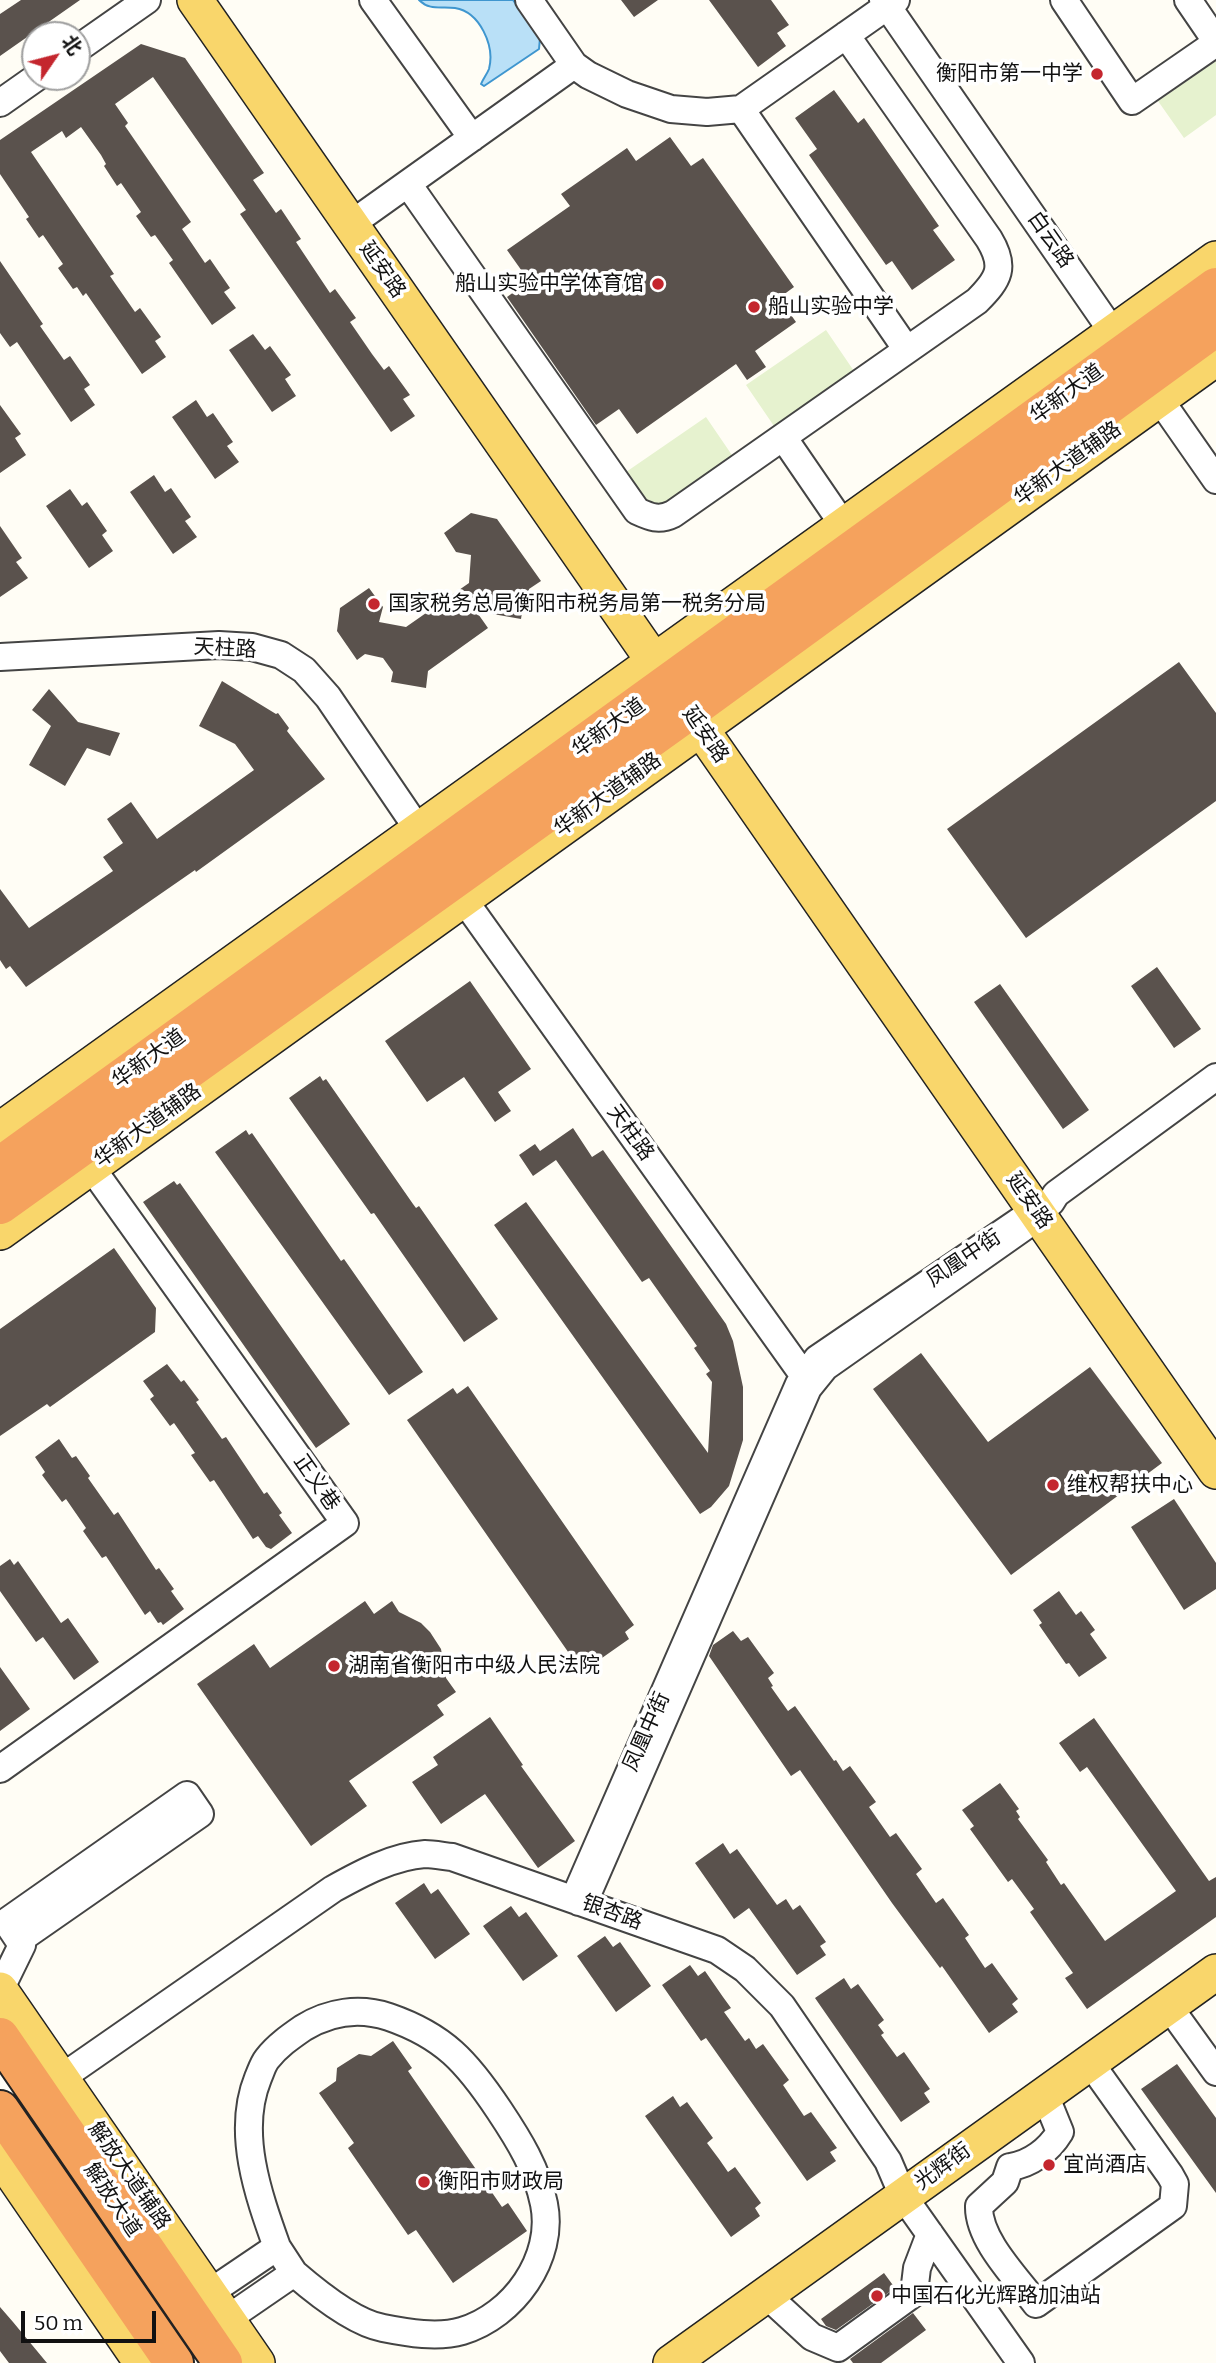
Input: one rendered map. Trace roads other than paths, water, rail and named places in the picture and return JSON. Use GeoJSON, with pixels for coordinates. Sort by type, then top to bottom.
{"type":"FeatureCollection","features":[{"type":"Feature","properties":{"kind":"highway","name":"华新大道"},"geometry":{"type":"LineString","coordinates":[[0,1205],[442,866],[1140,362],[1216,287]]}},
{"type":"Feature","properties":{"kind":"highway","name":"华新大道"},"geometry":{"type":"LineString","coordinates":[[1140,362],[1216,327]]}},
{"type":"Feature","properties":{"kind":"highway","name":"华新大道"},"geometry":{"type":"LineString","coordinates":[[0,1166],[104,1091],[442,866]]}},
{"type":"Feature","properties":{"kind":"highway"},"geometry":{"type":"LineString","coordinates":[[33,1107],[104,1091]]}},
{"type":"Feature","properties":{"kind":"highway","name":"解放大道"},"geometry":{"type":"LineString","coordinates":[[15,2036],[50,2085],[223,2363]]}},
{"type":"Feature","properties":{"kind":"highway","name":"解放大道"},"geometry":{"type":"LineString","coordinates":[[0,2110],[174,2363]]}},
{"type":"Feature","properties":{"kind":"main road","name":"延安路"},"geometry":{"type":"LineString","coordinates":[[195,0],[358,220]]}},
{"type":"Feature","properties":{"kind":"main road","name":"延安路"},"geometry":{"type":"LineString","coordinates":[[215,0],[358,220],[1044,1208],[1216,1471]]}},
{"type":"Feature","properties":{"kind":"main road","name":"华新大道辅路"},"geometry":{"type":"LineString","coordinates":[[0,1232],[91,1167],[442,866],[685,691],[844,526],[1140,362],[1216,259]]}},
{"type":"Feature","properties":{"kind":"main road","name":"华新大道辅路"},"geometry":{"type":"LineString","coordinates":[[1140,362],[1216,358]]}},
{"type":"Feature","properties":{"kind":"main road","name":"华新大道辅路"},"geometry":{"type":"LineString","coordinates":[[0,1130],[33,1107],[442,866]]}},
{"type":"Feature","properties":{"kind":"main road","name":"延安路"},"geometry":{"type":"LineString","coordinates":[[1044,1208],[1216,1439]]}},
{"type":"Feature","properties":{"kind":"main road","name":"光辉街"},"geometry":{"type":"LineString","coordinates":[[671,2363],[771,2298],[1216,1972]]}},
{"type":"Feature","properties":{"kind":"main road","name":"光辉街"},"geometry":{"type":"LineString","coordinates":[[906,2201],[1001,2156],[1049,2105],[1216,1985]]}},
{"type":"Feature","properties":{"kind":"main road"},"geometry":{"type":"LineString","coordinates":[[0,1990],[15,2036]]}},
{"type":"Feature","properties":{"kind":"main road","name":"解放大道辅路"},"geometry":{"type":"LineString","coordinates":[[50,2085],[218,2306],[257,2363]]}},
{"type":"Feature","properties":{"kind":"main road"},"geometry":{"type":"LineString","coordinates":[[0,2157],[142,2363]]}},
{"type":"Feature","properties":{"kind":"main road","name":"光辉街"},"geometry":{"type":"LineString","coordinates":[[691,2363],[771,2298]]}},
{"type":"Feature","properties":{"kind":"street"},"geometry":{"type":"LineString","coordinates":[[91,39],[147,0]]}},
{"type":"Feature","properties":{"kind":"street"},"geometry":{"type":"LineString","coordinates":[[373,0],[472,138]]}},
{"type":"Feature","properties":{"kind":"street"},"geometry":{"type":"LineString","coordinates":[[529,0],[574,65],[588,75],[627,94],[671,109],[706,112],[741,109],[891,1]]}},
{"type":"Feature","properties":{"kind":"street"},"geometry":{"type":"LineString","coordinates":[[1064,0],[1132,101],[1216,42],[1188,0]]}},
{"type":"Feature","properties":{"kind":"street","name":"白云路"},"geometry":{"type":"LineString","coordinates":[[891,1],[1140,362],[1216,480]]}},
{"type":"Feature","properties":{"kind":"street"},"geometry":{"type":"LineString","coordinates":[[408,184],[637,511],[662,519],[673,514],[977,301],[992,286],[999,269],[998,253],[846,35]]}},
{"type":"Feature","properties":{"kind":"street"},"geometry":{"type":"LineString","coordinates":[[358,220],[574,65]]}},
{"type":"Feature","properties":{"kind":"street"},"geometry":{"type":"LineString","coordinates":[[0,103],[21,88]]}},
{"type":"Feature","properties":{"kind":"street"},"geometry":{"type":"LineString","coordinates":[[741,109],[907,350]]}},
{"type":"Feature","properties":{"kind":"street","name":"白云路"},"geometry":{"type":"LineString","coordinates":[[1140,362],[1216,461]]}},
{"type":"Feature","properties":{"kind":"street"},"geometry":{"type":"LineString","coordinates":[[783,437],[844,526]]}},
{"type":"Feature","properties":{"kind":"street","name":"天柱路"},"geometry":{"type":"LineString","coordinates":[[0,657],[219,645],[252,648],[281,656],[304,670],[328,697],[442,866],[808,1379]]}},
{"type":"Feature","properties":{"kind":"street","name":"凤凰中街"},"geometry":{"type":"LineString","coordinates":[[579,1902],[587,1895],[808,1379],[1034,1220],[1056,1194],[1216,1077]]}},
{"type":"Feature","properties":{"kind":"street","name":"凤凰中街"},"geometry":{"type":"LineString","coordinates":[[1044,1208],[1060,1200],[1216,1088]]}},
{"type":"Feature","properties":{"kind":"street","name":"正义巷"},"geometry":{"type":"LineString","coordinates":[[0,1769],[345,1523],[91,1167]]}},
{"type":"Feature","properties":{"kind":"street"},"geometry":{"type":"LineString","coordinates":[[187,1795],[200,1814],[8,1927],[187,1795]]}},
{"type":"Feature","properties":{"kind":"street","name":"银杏路"},"geometry":{"type":"LineString","coordinates":[[50,2085],[333,1889],[359,1874],[396,1860],[424,1854],[452,1857],[717,1950],[745,1969],[782,2006],[888,2161],[906,2201],[1021,2363]]}},
{"type":"Feature","properties":{"kind":"street"},"geometry":{"type":"LineString","coordinates":[[0,1990],[22,1945],[8,1927]]}},
{"type":"Feature","properties":{"kind":"street"},"geometry":{"type":"LineString","coordinates":[[352,2011],[385,2015],[420,2029],[455,2052],[494,2102],[521,2144],[537,2176],[545,2207],[545,2231],[539,2258],[528,2282],[513,2299],[478,2325],[460,2331],[435,2334],[380,2328],[319,2294],[294,2273],[276,2247],[258,2194],[248,2130],[252,2093],[265,2060],[285,2039],[320,2017],[352,2011]]}},
{"type":"Feature","properties":{"kind":"street"},"geometry":{"type":"LineString","coordinates":[[1175,2015],[1216,2071]]}},
{"type":"Feature","properties":{"kind":"street"},"geometry":{"type":"LineString","coordinates":[[1001,2156],[1005,2182],[979,2207],[979,2218],[985,2235],[1036,2304],[1173,2206],[1175,2184],[1170,2175],[1096,2071]]}},
{"type":"Feature","properties":{"kind":"street"},"geometry":{"type":"LineString","coordinates":[[771,2298],[812,2337],[838,2348],[914,2293],[917,2268],[930,2234]]}},
{"type":"Feature","properties":{"kind":"street"},"geometry":{"type":"LineString","coordinates":[[218,2306],[276,2247]]}},
{"type":"Feature","properties":{"kind":"street"},"geometry":{"type":"LineString","coordinates":[[218,2306],[294,2273]]}},
{"type":"Feature","properties":{"kind":"water"},"geometry":{"type":"Polygon","coordinates":[[[419,0],[513,0],[540,38],[539,49],[484,86],[481,84],[489,69],[490,50],[484,31],[478,23],[464,11],[432,7],[419,0]]]}},
{"type":"Feature","properties":{"kind":"place","name":"衡阳市第一中学"},"geometry":{"type":"Point","coordinates":[1097,74]}},
{"type":"Feature","properties":{"kind":"place","name":"船山实验中学体育馆"},"geometry":{"type":"Point","coordinates":[658,284]}},
{"type":"Feature","properties":{"kind":"place","name":"船山实验中学"},"geometry":{"type":"Point","coordinates":[754,307]}},
{"type":"Feature","properties":{"kind":"place","name":"国家税务总局衡阳市税务局第一税务分局"},"geometry":{"type":"Point","coordinates":[374,604]}},
{"type":"Feature","properties":{"kind":"place","name":"维权帮扶中心"},"geometry":{"type":"Point","coordinates":[1053,1485]}},
{"type":"Feature","properties":{"kind":"place","name":"湖南省衡阳市中级人民法院"},"geometry":{"type":"Point","coordinates":[334,1666]}},
{"type":"Feature","properties":{"kind":"place","name":"宜尚酒店"},"geometry":{"type":"Point","coordinates":[1049,2165]}},
{"type":"Feature","properties":{"kind":"place","name":"衡阳市财政局"},"geometry":{"type":"Point","coordinates":[424,2182]}},
{"type":"Feature","properties":{"kind":"place","name":"中国石化光辉路加油站"},"geometry":{"type":"Point","coordinates":[877,2296]}}]}
